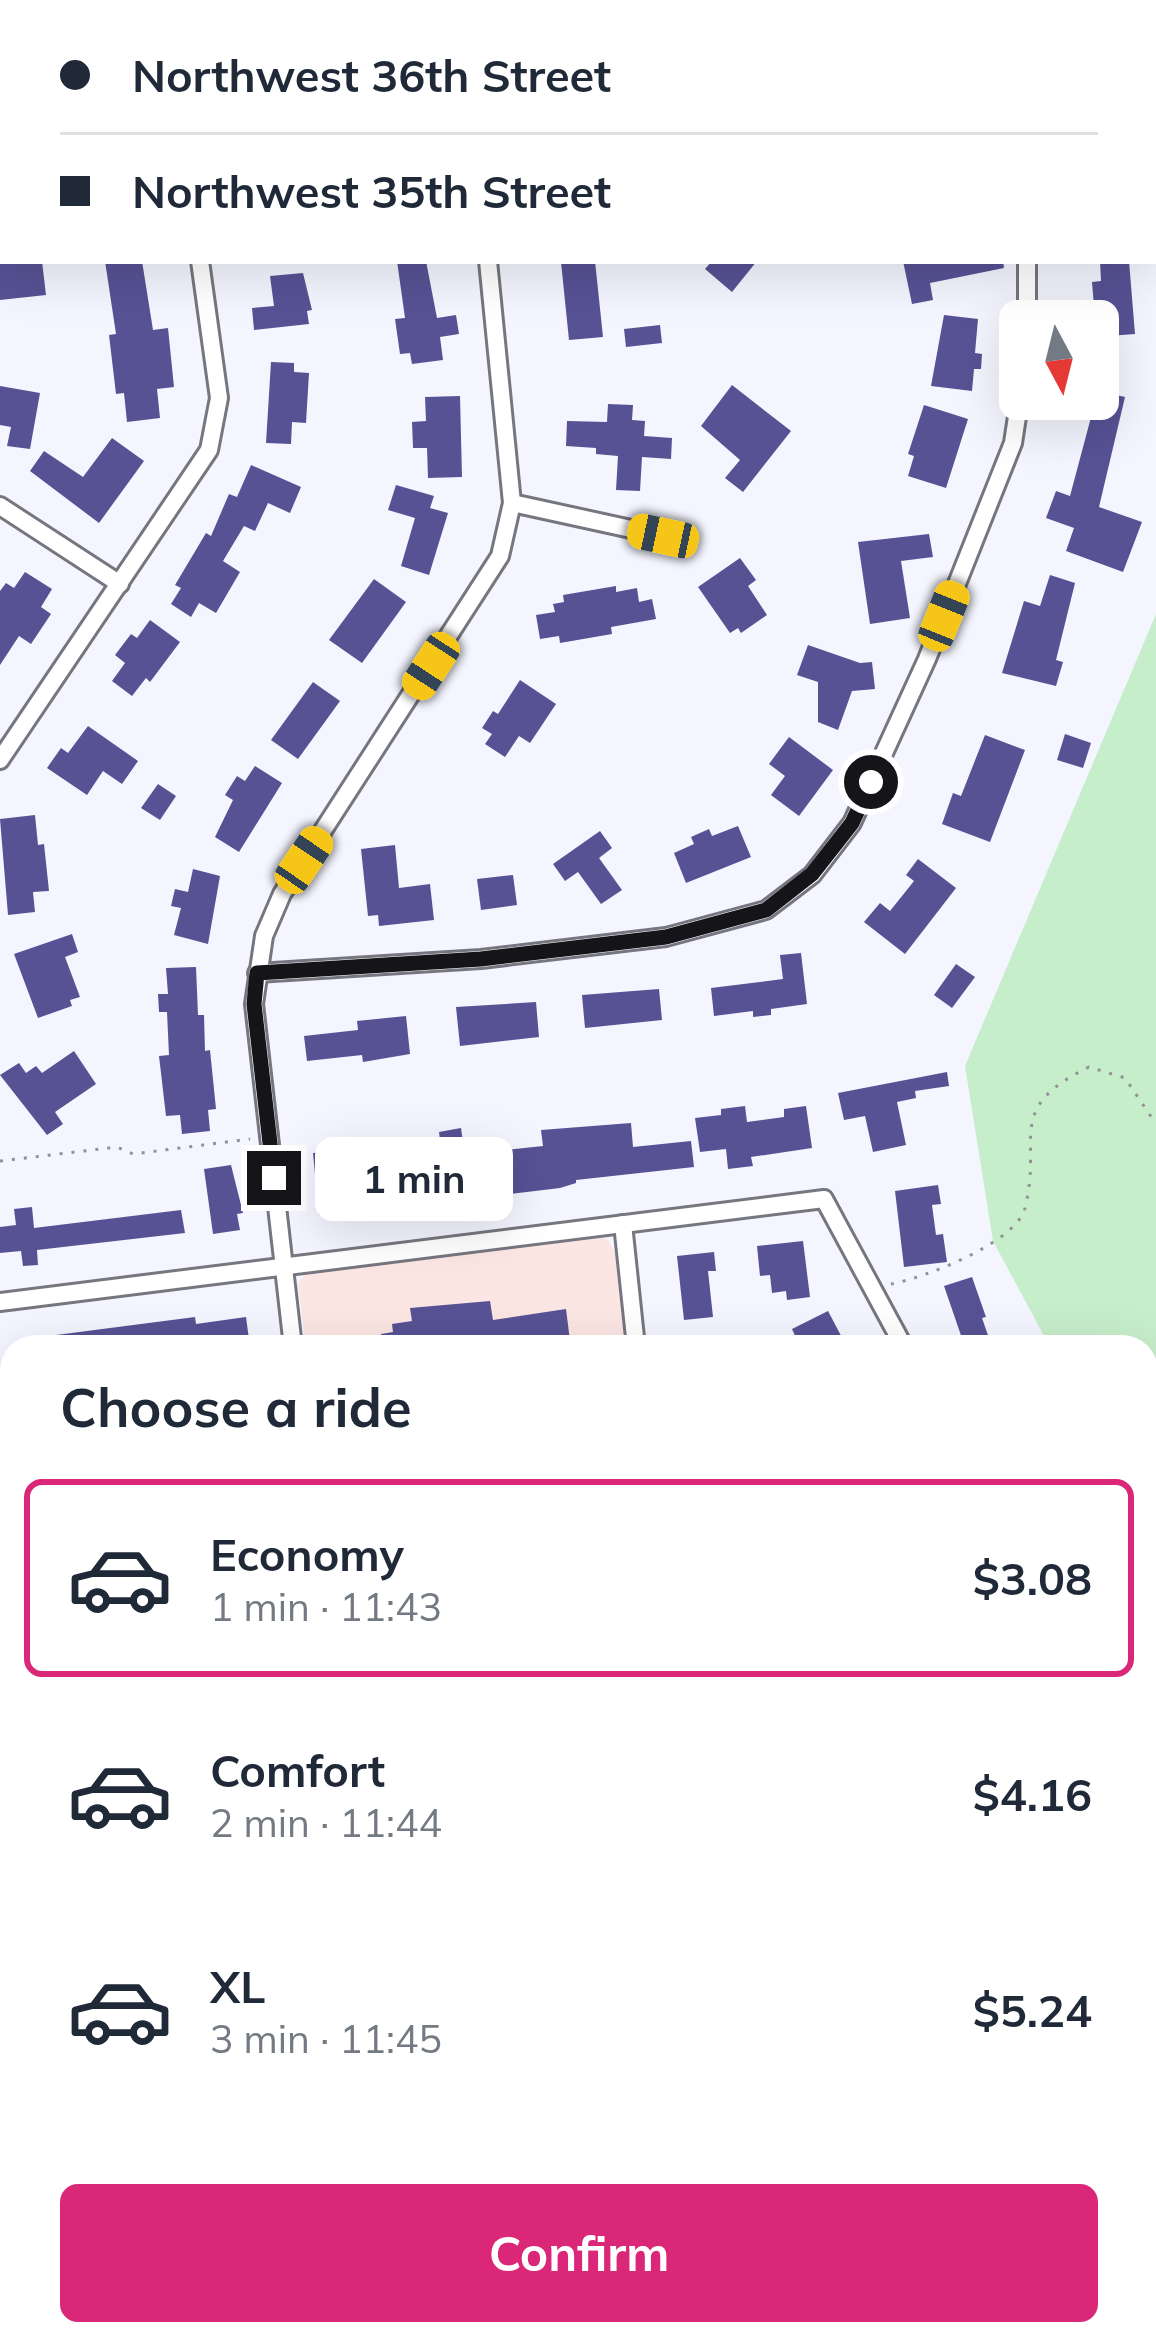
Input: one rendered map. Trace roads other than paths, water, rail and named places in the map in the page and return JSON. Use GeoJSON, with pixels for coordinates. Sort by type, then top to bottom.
{"type":"FeatureCollection","features":[{"type":"Feature","properties":{"kind":"street"},"geometry":{"type":"LineString","coordinates":[[0,760],[209,450],[219,398],[200,264]]}},
{"type":"Feature","properties":{"kind":"street"},"geometry":{"type":"LineString","coordinates":[[292,1335],[254,1004],[263,936],[282,895],[500,556],[512,503],[488,264]]}},
{"type":"Feature","properties":{"kind":"street"},"geometry":{"type":"LineString","coordinates":[[1027,264],[1028,300]]}},
{"type":"Feature","properties":{"kind":"street"},"geometry":{"type":"LineString","coordinates":[[257,973],[481,959],[666,937],[766,910],[812,874],[852,823],[927,659],[1013,443],[1016,420]]}},
{"type":"Feature","properties":{"kind":"street"},"geometry":{"type":"LineString","coordinates":[[512,503],[663,536]]}},
{"type":"Feature","properties":{"kind":"street"},"geometry":{"type":"LineString","coordinates":[[0,506],[120,584]]}},
{"type":"Feature","properties":{"kind":"street"},"geometry":{"type":"LineString","coordinates":[[0,1302],[824,1199],[898,1335]]}},
{"type":"Feature","properties":{"kind":"street"},"geometry":{"type":"LineString","coordinates":[[622,1224],[635,1335]]}}]}
